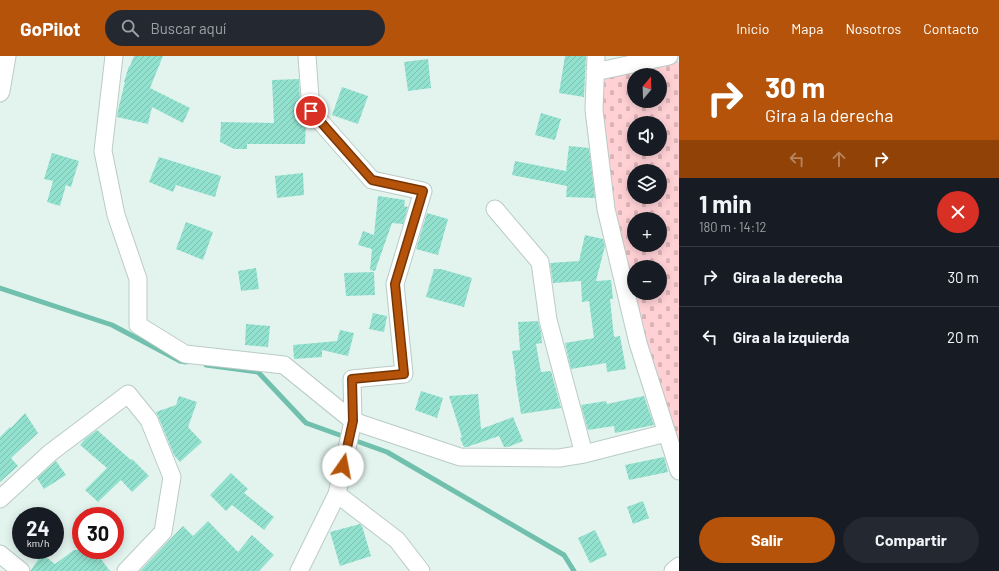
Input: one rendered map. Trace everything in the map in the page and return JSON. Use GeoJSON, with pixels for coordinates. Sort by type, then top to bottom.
{"type":"FeatureCollection","features":[{"type":"Feature","properties":{"kind":"street"},"geometry":{"type":"LineString","coordinates":[[0,93],[7,56]]}},
{"type":"Feature","properties":{"kind":"street"},"geometry":{"type":"LineString","coordinates":[[114,56],[103,152],[116,215],[138,279],[138,325],[185,354],[284,365],[353,421],[460,457],[559,458],[584,454],[666,433]]}},
{"type":"Feature","properties":{"kind":"street"},"geometry":{"type":"LineString","coordinates":[[299,571],[337,494],[353,421],[352,379],[404,374],[395,284],[423,191],[372,180],[311,111],[307,56]]}},
{"type":"Feature","properties":{"kind":"street"},"geometry":{"type":"LineString","coordinates":[[669,56],[596,64],[594,110],[606,209],[638,343],[679,471]]}},
{"type":"Feature","properties":{"kind":"street"},"geometry":{"type":"LineString","coordinates":[[495,209],[540,262],[548,320],[584,454]]}},
{"type":"Feature","properties":{"kind":"street"},"geometry":{"type":"LineString","coordinates":[[0,499],[50,453],[128,394],[149,420],[172,477],[163,532],[126,571]]}},
{"type":"Feature","properties":{"kind":"street"},"geometry":{"type":"LineString","coordinates":[[337,494],[397,540],[421,571]]}},
{"type":"Feature","properties":{"kind":"street"},"geometry":{"type":"LineString","coordinates":[[0,554],[21,571]]}},
{"type":"Feature","properties":{"kind":"street"},"geometry":{"type":"LineString","coordinates":[[672,571],[679,566]]}},
{"type":"Feature","properties":{"kind":"green space"},"geometry":{"type":"Polygon","coordinates":[[[679,62],[679,449],[643,339],[634,300],[667,300],[667,260],[627,260],[627,270],[612,205],[601,110],[602,78],[627,73],[627,108],[667,108],[667,68],[650,68],[679,62]]]}},
{"type":"Feature","properties":{"kind":"building"},"geometry":{"type":"Polygon","coordinates":[[[134,56],[163,56],[150,88],[190,108],[183,123],[152,107],[148,124],[117,117],[124,82],[134,56]]]}},
{"type":"Feature","properties":{"kind":"building"},"geometry":{"type":"Polygon","coordinates":[[[565,56],[586,56],[584,97],[559,93],[565,56]]]}},
{"type":"Feature","properties":{"kind":"building"},"geometry":{"type":"Polygon","coordinates":[[[428,59],[431,88],[408,91],[404,62],[428,59]]]}},
{"type":"Feature","properties":{"kind":"building"},"geometry":{"type":"Polygon","coordinates":[[[299,79],[301,124],[306,124],[305,144],[247,144],[247,149],[234,149],[220,142],[221,122],[274,123],[272,80],[299,79]]]}},
{"type":"Feature","properties":{"kind":"building"},"geometry":{"type":"Polygon","coordinates":[[[342,87],[368,96],[358,124],[332,115],[342,87]]]}},
{"type":"Feature","properties":{"kind":"building"},"geometry":{"type":"Polygon","coordinates":[[[541,113],[561,119],[555,140],[535,135],[541,113]]]}},
{"type":"Feature","properties":{"kind":"building"},"geometry":{"type":"Polygon","coordinates":[[[569,146],[589,148],[595,198],[566,197],[567,186],[512,175],[515,161],[566,171],[569,146]]]}},
{"type":"Feature","properties":{"kind":"building"},"geometry":{"type":"Polygon","coordinates":[[[52,153],[79,161],[71,187],[66,185],[60,206],[47,202],[53,181],[44,179],[52,153]]]}},
{"type":"Feature","properties":{"kind":"building"},"geometry":{"type":"Polygon","coordinates":[[[159,157],[221,176],[215,197],[176,185],[173,192],[149,182],[159,157]]]}},
{"type":"Feature","properties":{"kind":"building"},"geometry":{"type":"Polygon","coordinates":[[[303,173],[304,195],[277,198],[275,176],[303,173]]]}},
{"type":"Feature","properties":{"kind":"building"},"geometry":{"type":"Polygon","coordinates":[[[378,196],[405,200],[404,206],[408,207],[403,224],[392,223],[375,271],[370,270],[372,249],[358,245],[363,231],[374,235],[378,196]]]}},
{"type":"Feature","properties":{"kind":"building"},"geometry":{"type":"Polygon","coordinates":[[[427,213],[448,219],[438,255],[416,249],[427,213]]]}},
{"type":"Feature","properties":{"kind":"building"},"geometry":{"type":"Polygon","coordinates":[[[186,222],[213,232],[203,260],[176,249],[186,222]]]}},
{"type":"Feature","properties":{"kind":"building"},"geometry":{"type":"Polygon","coordinates":[[[585,235],[603,239],[605,246],[596,281],[611,280],[613,299],[610,299],[614,337],[620,336],[626,369],[607,372],[606,363],[571,369],[565,343],[594,338],[589,301],[582,302],[581,281],[553,283],[550,263],[579,261],[585,235]]]}},
{"type":"Feature","properties":{"kind":"building"},"geometry":{"type":"Polygon","coordinates":[[[256,268],[259,289],[241,291],[238,271],[256,268]]]}},
{"type":"Feature","properties":{"kind":"building"},"geometry":{"type":"Polygon","coordinates":[[[434,269],[441,269],[472,278],[464,307],[426,297],[434,269]]]}},
{"type":"Feature","properties":{"kind":"building"},"geometry":{"type":"Polygon","coordinates":[[[374,272],[375,295],[346,296],[344,273],[374,272]]]}},
{"type":"Feature","properties":{"kind":"building"},"geometry":{"type":"Polygon","coordinates":[[[373,313],[387,316],[384,332],[369,329],[373,313]]]}},
{"type":"Feature","properties":{"kind":"building"},"geometry":{"type":"Polygon","coordinates":[[[538,321],[542,343],[536,344],[541,372],[551,371],[561,408],[521,414],[512,351],[520,350],[518,322],[538,321]]]}},
{"type":"Feature","properties":{"kind":"building"},"geometry":{"type":"Polygon","coordinates":[[[246,324],[270,326],[268,347],[245,345],[246,324]]]}},
{"type":"Feature","properties":{"kind":"building"},"geometry":{"type":"Polygon","coordinates":[[[340,330],[354,333],[348,356],[322,350],[322,357],[294,359],[293,345],[337,341],[340,330]]]}},
{"type":"Feature","properties":{"kind":"building"},"geometry":{"type":"Polygon","coordinates":[[[421,391],[443,398],[437,418],[415,410],[421,391]]]}},
{"type":"Feature","properties":{"kind":"building"},"geometry":{"type":"Polygon","coordinates":[[[478,394],[481,429],[513,417],[523,441],[508,447],[504,447],[499,436],[464,447],[460,438],[462,437],[449,396],[478,394]]]}},
{"type":"Feature","properties":{"kind":"building"},"geometry":{"type":"Polygon","coordinates":[[[179,396],[197,402],[188,427],[202,442],[180,462],[174,455],[156,412],[176,405],[179,396]]]}},
{"type":"Feature","properties":{"kind":"building"},"geometry":{"type":"Polygon","coordinates":[[[644,396],[654,425],[615,433],[614,426],[588,430],[581,405],[606,401],[607,404],[644,396]]]}},
{"type":"Feature","properties":{"kind":"building"},"geometry":{"type":"Polygon","coordinates":[[[25,413],[38,433],[11,458],[18,466],[0,482],[0,437],[25,413]]]}},
{"type":"Feature","properties":{"kind":"building"},"geometry":{"type":"Polygon","coordinates":[[[97,430],[131,460],[132,459],[149,476],[132,492],[121,480],[98,502],[85,490],[107,468],[80,445],[97,430]]]}},
{"type":"Feature","properties":{"kind":"building"},"geometry":{"type":"Polygon","coordinates":[[[664,457],[668,472],[629,480],[625,465],[664,457]]]}},
{"type":"Feature","properties":{"kind":"building"},"geometry":{"type":"Polygon","coordinates":[[[56,461],[66,475],[44,489],[37,478],[56,461]]]}},
{"type":"Feature","properties":{"kind":"building"},"geometry":{"type":"Polygon","coordinates":[[[231,473],[248,489],[244,493],[274,517],[264,530],[232,505],[226,511],[210,495],[231,473]]]}},
{"type":"Feature","properties":{"kind":"building"},"geometry":{"type":"Polygon","coordinates":[[[643,501],[649,518],[633,524],[627,507],[643,501]]]}},
{"type":"Feature","properties":{"kind":"building"},"geometry":{"type":"Polygon","coordinates":[[[208,521],[238,552],[252,535],[274,555],[259,571],[140,571],[183,526],[193,536],[208,521]]]}},
{"type":"Feature","properties":{"kind":"building"},"geometry":{"type":"Polygon","coordinates":[[[360,524],[362,526],[371,556],[340,566],[330,532],[360,524]]]}},
{"type":"Feature","properties":{"kind":"building"},"geometry":{"type":"Polygon","coordinates":[[[595,530],[607,555],[590,563],[578,538],[595,530]]]}},
{"type":"Feature","properties":{"kind":"building"},"geometry":{"type":"Polygon","coordinates":[[[72,551],[72,559],[101,559],[110,571],[31,571],[39,559],[48,559],[55,564],[64,559],[72,551]]]}},
{"type":"Feature","properties":{"kind":"waterway"},"geometry":{"type":"LineString","coordinates":[[0,288],[112,325],[180,361],[186,362]]}},
{"type":"Feature","properties":{"kind":"waterway"},"geometry":{"type":"LineString","coordinates":[[206,365],[258,372],[306,423],[387,452],[564,555],[574,571]]}},
{"type":"Feature","properties":{"kind":"route"},"geometry":{"type":"LineString","coordinates":[[311,111],[372,180],[423,191],[395,284],[404,374],[352,379],[353,421],[343,466]]}}]}
